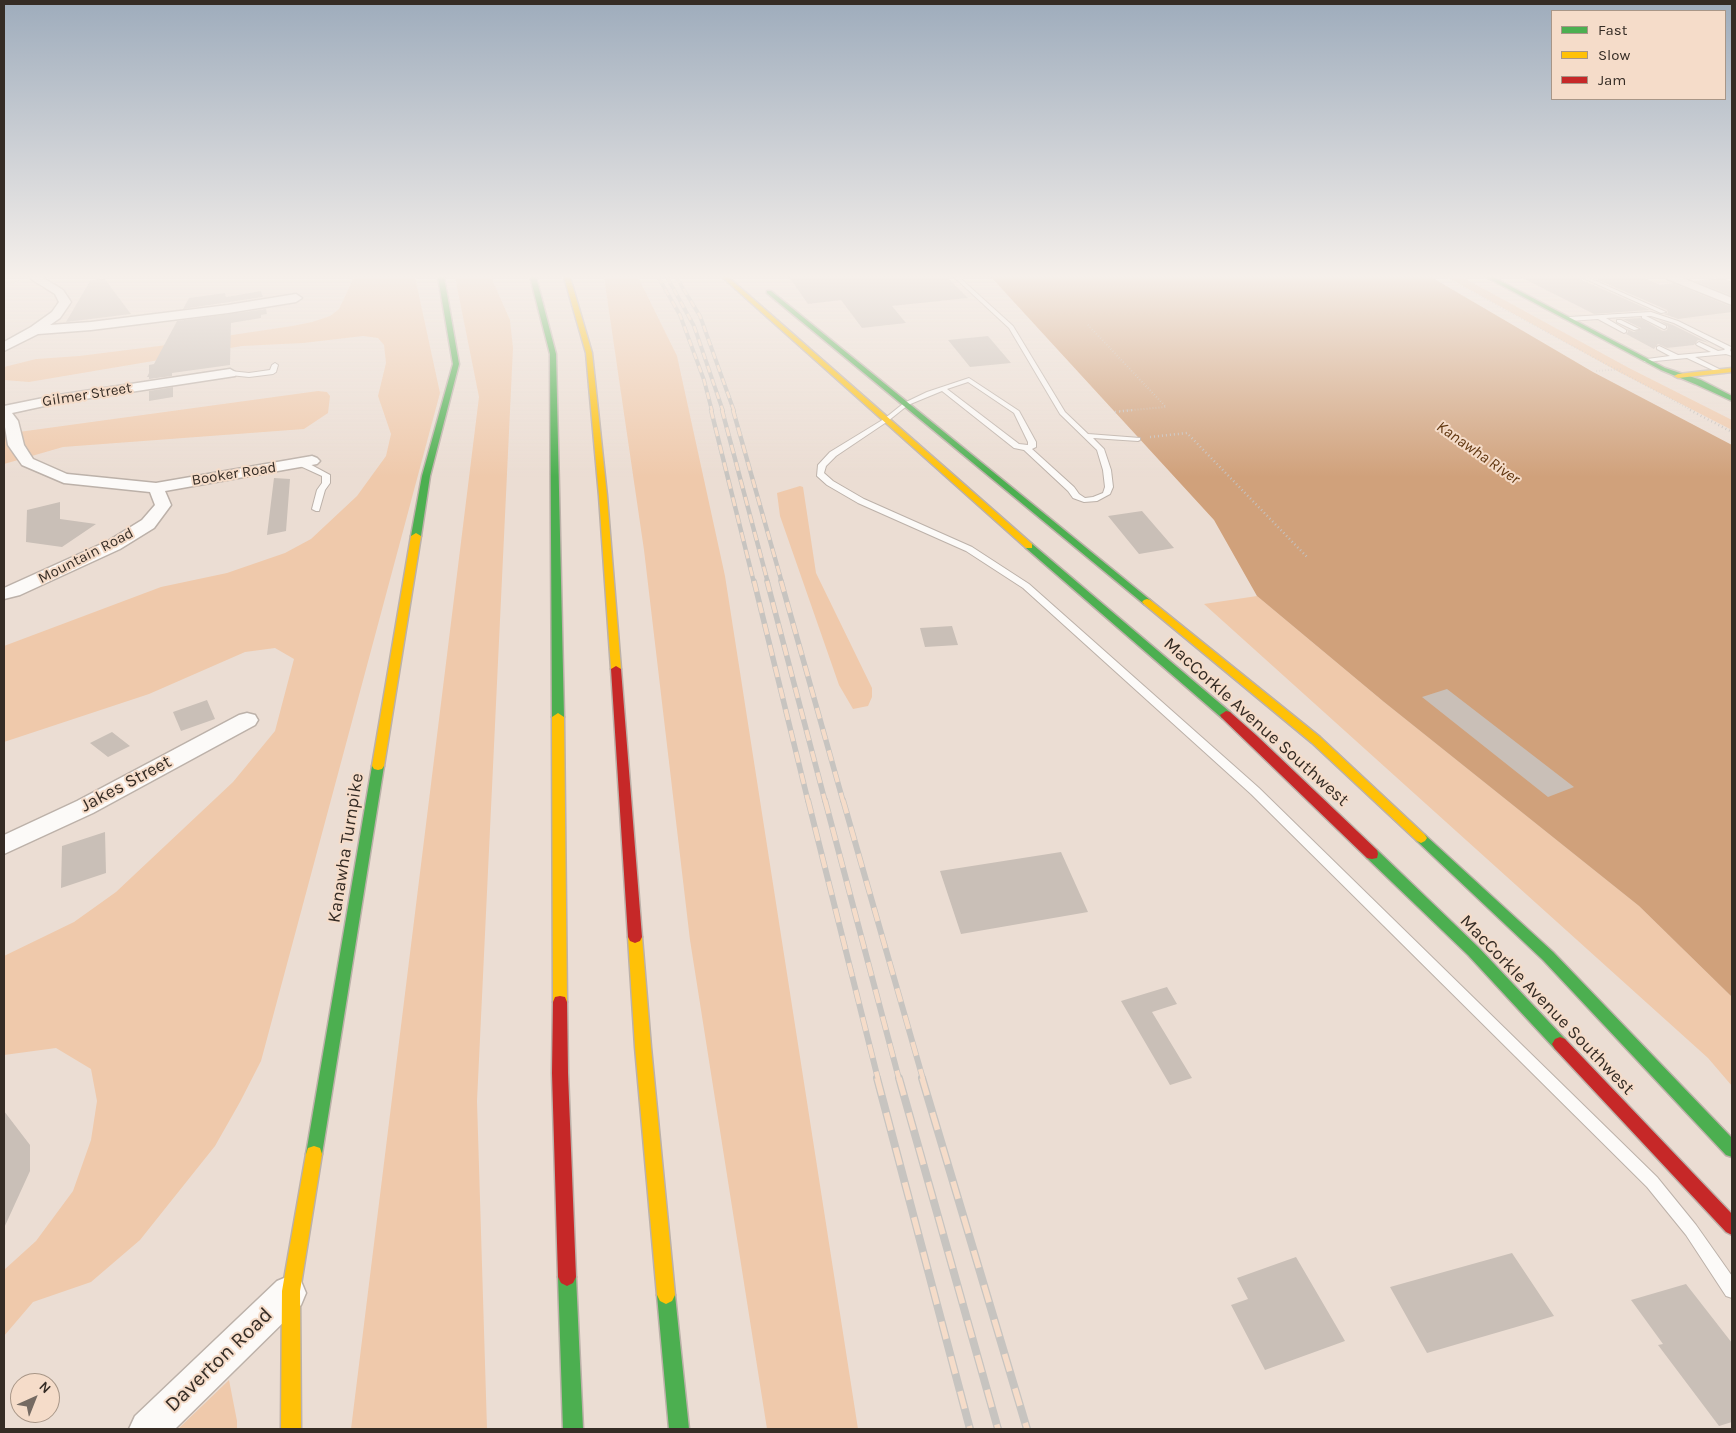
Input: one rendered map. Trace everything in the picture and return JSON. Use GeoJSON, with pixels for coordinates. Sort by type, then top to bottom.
{"type":"FeatureCollection","features":[{"type":"Feature","properties":{"kind":"main road","name":"Kanawha Turnpike"},"geometry":{"type":"LineString","coordinates":[[292,1429],[291,1291],[426,476],[456,364],[453,344]]}},
{"type":"Feature","properties":{"kind":"main road"},"geometry":{"type":"LineString","coordinates":[[550,344],[553,354],[556,494],[560,1073],[573,1429]]}},
{"type":"Feature","properties":{"kind":"main road"},"geometry":{"type":"LineString","coordinates":[[586,344],[589,353],[603,496],[643,1046],[679,1429]]}},
{"type":"Feature","properties":{"kind":"main road","name":"MacCorkle Avenue Southwest"},"geometry":{"type":"LineString","coordinates":[[800,344],[1260,746],[1473,950],[1732,1226]]}},
{"type":"Feature","properties":{"kind":"main road","name":"MacCorkle Avenue Southwest"},"geometry":{"type":"LineString","coordinates":[[833,344],[1316,740],[1548,956],[1732,1149]]}},
{"type":"Feature","properties":{"kind":"main road"},"geometry":{"type":"LineString","coordinates":[[1615,344],[1678,376],[1698,382],[1732,399]]}},
{"type":"Feature","properties":{"kind":"main road"},"geometry":{"type":"LineString","coordinates":[[1678,376],[1732,370]]}},
{"type":"Feature","properties":{"kind":"main road"},"geometry":{"type":"LineString","coordinates":[[1678,376],[1693,387],[1732,408]]}},
{"type":"Feature","properties":{"kind":"street","name":"Gilmer Street"},"geometry":{"type":"LineString","coordinates":[[4,411],[58,399],[230,373]]}},
{"type":"Feature","properties":{"kind":"street"},"geometry":{"type":"LineString","coordinates":[[4,411],[11,421],[16,445],[27,462],[64,478],[156,488]]}},
{"type":"Feature","properties":{"kind":"street","name":"Booker Road"},"geometry":{"type":"LineString","coordinates":[[156,488],[307,462]]}},
{"type":"Feature","properties":{"kind":"street","name":"Mountain Road"},"geometry":{"type":"LineString","coordinates":[[4,594],[114,545],[148,524],[163,505],[156,488]]}},
{"type":"Feature","properties":{"kind":"street","name":"Jakes Street"},"geometry":{"type":"LineString","coordinates":[[4,845],[85,807],[247,720]]}},
{"type":"Feature","properties":{"kind":"street","name":"Daverton Road"},"geometry":{"type":"LineString","coordinates":[[148,1429],[291,1291]]}},
{"type":"Feature","properties":{"kind":"lane"},"geometry":{"type":"LineString","coordinates":[[1020,344],[1062,413],[1100,449],[1107,470],[1109,487],[1106,494],[1094,500],[1084,500],[1076,496],[1026,448]]}},
{"type":"Feature","properties":{"kind":"lane"},"geometry":{"type":"LineString","coordinates":[[1699,344],[1717,353]]}},
{"type":"Feature","properties":{"kind":"lane"},"geometry":{"type":"LineString","coordinates":[[1647,361],[1729,353],[1729,348],[1721,344]]}},
{"type":"Feature","properties":{"kind":"lane"},"geometry":{"type":"LineString","coordinates":[[1671,347],[1719,371]]}},
{"type":"Feature","properties":{"kind":"lane"},"geometry":{"type":"LineString","coordinates":[[1659,348],[1677,357]]}},
{"type":"Feature","properties":{"kind":"lane"},"geometry":{"type":"LineString","coordinates":[[230,373],[249,375],[273,372],[274,365]]}},
{"type":"Feature","properties":{"kind":"lane"},"geometry":{"type":"LineString","coordinates":[[943,388],[1017,446],[1032,447],[1032,442],[1017,412],[969,380],[943,388],[918,397],[906,404],[886,420],[833,454],[822,466],[820,474],[830,483],[861,501],[969,549],[1026,586],[1255,791],[1652,1182],[1692,1230],[1732,1290]]}},
{"type":"Feature","properties":{"kind":"lane"},"geometry":{"type":"LineString","coordinates":[[1088,436],[1138,439]]}},
{"type":"Feature","properties":{"kind":"lane"},"geometry":{"type":"LineString","coordinates":[[307,462],[326,475],[326,483],[320,490],[316,509]]}},
{"type":"Feature","properties":{"kind":"path"},"geometry":{"type":"LineString","coordinates":[[1106,344],[1166,408],[1115,412]]}},
{"type":"Feature","properties":{"kind":"path"},"geometry":{"type":"LineString","coordinates":[[1566,344],[1732,432]]}},
{"type":"Feature","properties":{"kind":"path"},"geometry":{"type":"LineString","coordinates":[[1596,371],[1627,368]]}},
{"type":"Feature","properties":{"kind":"path"},"geometry":{"type":"LineString","coordinates":[[1138,439],[1187,433],[1306,557]]}},
{"type":"Feature","properties":{"kind":"shaded area"},"geometry":{"type":"Polygon","coordinates":[[[173,344],[285,344],[242,346],[29,382],[4,380],[4,367],[36,359],[79,356],[173,344]]]}},
{"type":"Feature","properties":{"kind":"shaded area"},"geometry":{"type":"Polygon","coordinates":[[[429,344],[440,393],[261,1061],[215,1146],[140,1240],[91,1282],[33,1302],[4,1336],[4,1270],[36,1241],[73,1191],[91,1140],[97,1101],[91,1069],[56,1048],[4,1055],[4,956],[74,922],[116,892],[233,782],[275,731],[294,659],[275,648],[245,652],[149,694],[4,742],[4,646],[161,587],[227,573],[285,553],[311,539],[357,496],[386,456],[391,434],[378,396],[386,363],[384,345],[429,344]]]}},
{"type":"Feature","properties":{"kind":"shaded area"},"geometry":{"type":"Polygon","coordinates":[[[468,344],[513,344],[477,1101],[487,1429],[351,1429],[479,397],[468,344]]]}},
{"type":"Feature","properties":{"kind":"shaded area"},"geometry":{"type":"Polygon","coordinates":[[[614,344],[671,344],[677,356],[725,576],[858,1429],[767,1429],[690,940],[644,550],[614,344]]]}},
{"type":"Feature","properties":{"kind":"shaded area"},"geometry":{"type":"Polygon","coordinates":[[[1568,344],[1585,344],[1732,420],[1732,430],[1568,344]]]}},
{"type":"Feature","properties":{"kind":"shaded area"},"geometry":{"type":"Polygon","coordinates":[[[318,391],[327,392],[330,396],[328,413],[304,429],[63,447],[4,464],[4,434],[318,391]]]}},
{"type":"Feature","properties":{"kind":"shaded area"},"geometry":{"type":"Polygon","coordinates":[[[800,486],[803,487],[816,573],[872,688],[872,697],[868,706],[853,709],[839,685],[780,516],[777,493],[800,486]]]}},
{"type":"Feature","properties":{"kind":"shaded area"},"geometry":{"type":"Polygon","coordinates":[[[1257,596],[1384,702],[1639,906],[1732,997],[1732,1086],[1708,1058],[1204,604],[1257,596]]]}},
{"type":"Feature","properties":{"kind":"shaded area"},"geometry":{"type":"Polygon","coordinates":[[[229,1380],[237,1429],[178,1429],[229,1380]]]}},
{"type":"Feature","properties":{"kind":"water","name":"Kanawha River"},"geometry":{"type":"Polygon","coordinates":[[[1052,344],[1545,344],[1593,372],[1732,445],[1732,997],[1639,906],[1384,702],[1257,596],[1214,520],[1052,344]]]}},
{"type":"Feature","properties":{"kind":"building"},"geometry":{"type":"Polygon","coordinates":[[[165,344],[231,344],[230,365],[172,373],[172,376],[149,379],[147,377],[149,365],[154,364],[165,344]]]}},
{"type":"Feature","properties":{"kind":"building"},"geometry":{"type":"Polygon","coordinates":[[[951,344],[995,344],[1011,363],[970,367],[951,344]]]}},
{"type":"Feature","properties":{"kind":"building"},"geometry":{"type":"Polygon","coordinates":[[[1644,344],[1695,344],[1667,348],[1658,344],[1654,349],[1644,344]]]}},
{"type":"Feature","properties":{"kind":"building"},"geometry":{"type":"Polygon","coordinates":[[[173,387],[173,397],[149,401],[149,391],[173,387]]]}},
{"type":"Feature","properties":{"kind":"building"},"geometry":{"type":"Polygon","coordinates":[[[274,478],[290,479],[286,531],[267,535],[274,478]]]}},
{"type":"Feature","properties":{"kind":"building"},"geometry":{"type":"Polygon","coordinates":[[[60,502],[60,519],[96,524],[62,547],[26,542],[27,510],[60,502]]]}},
{"type":"Feature","properties":{"kind":"building"},"geometry":{"type":"Polygon","coordinates":[[[1142,511],[1174,548],[1139,554],[1108,516],[1142,511]]]}},
{"type":"Feature","properties":{"kind":"building"},"geometry":{"type":"Polygon","coordinates":[[[952,626],[958,645],[925,647],[920,628],[952,626]]]}},
{"type":"Feature","properties":{"kind":"building"},"geometry":{"type":"Polygon","coordinates":[[[1447,689],[1574,787],[1548,797],[1422,697],[1447,689]]]}},
{"type":"Feature","properties":{"kind":"building"},"geometry":{"type":"Polygon","coordinates":[[[207,700],[215,719],[181,731],[173,712],[207,700]]]}},
{"type":"Feature","properties":{"kind":"building"},"geometry":{"type":"Polygon","coordinates":[[[112,732],[130,746],[108,757],[90,743],[112,732]]]}},
{"type":"Feature","properties":{"kind":"building"},"geometry":{"type":"Polygon","coordinates":[[[105,832],[106,873],[61,888],[62,846],[105,832]]]}},
{"type":"Feature","properties":{"kind":"building"},"geometry":{"type":"Polygon","coordinates":[[[1061,852],[1088,912],[961,934],[940,871],[1061,852]]]}},
{"type":"Feature","properties":{"kind":"building"},"geometry":{"type":"Polygon","coordinates":[[[1167,987],[1177,1004],[1152,1012],[1192,1078],[1170,1085],[1121,1001],[1167,987]]]}},
{"type":"Feature","properties":{"kind":"building"},"geometry":{"type":"Polygon","coordinates":[[[4,1111],[30,1145],[30,1171],[4,1228],[4,1111]]]}},
{"type":"Feature","properties":{"kind":"building"},"geometry":{"type":"Polygon","coordinates":[[[1512,1253],[1554,1316],[1427,1353],[1390,1287],[1512,1253]]]}},
{"type":"Feature","properties":{"kind":"building"},"geometry":{"type":"Polygon","coordinates":[[[1296,1257],[1345,1341],[1265,1370],[1231,1305],[1248,1299],[1237,1278],[1296,1257]]]}},
{"type":"Feature","properties":{"kind":"building"},"geometry":{"type":"Polygon","coordinates":[[[1686,1284],[1732,1343],[1732,1422],[1719,1426],[1658,1345],[1663,1344],[1631,1300],[1686,1284]]]}},
{"type":"Feature","properties":{"kind":"railway"},"geometry":{"type":"LineString","coordinates":[[691,344],[704,380],[712,411]]}},
{"type":"Feature","properties":{"kind":"railway"},"geometry":{"type":"LineString","coordinates":[[700,344],[723,411]]}},
{"type":"Feature","properties":{"kind":"railway"},"geometry":{"type":"LineString","coordinates":[[710,344],[734,411]]}},
{"type":"Feature","properties":{"kind":"railway"},"geometry":{"type":"LineString","coordinates":[[711,410],[754,583]]}},
{"type":"Feature","properties":{"kind":"railway"},"geometry":{"type":"LineString","coordinates":[[722,410],[768,583]]}},
{"type":"Feature","properties":{"kind":"railway"},"geometry":{"type":"LineString","coordinates":[[733,410],[782,583]]}},
{"type":"Feature","properties":{"kind":"railway"},"geometry":{"type":"LineString","coordinates":[[754,581],[808,801]]}},
{"type":"Feature","properties":{"kind":"railway"},"geometry":{"type":"LineString","coordinates":[[767,581],[825,801]]}},
{"type":"Feature","properties":{"kind":"railway"},"geometry":{"type":"LineString","coordinates":[[781,581],[843,801]]}},
{"type":"Feature","properties":{"kind":"railway"},"geometry":{"type":"LineString","coordinates":[[808,800],[878,1079]]}},
{"type":"Feature","properties":{"kind":"railway"},"geometry":{"type":"LineString","coordinates":[[825,800],[899,1079]]}},
{"type":"Feature","properties":{"kind":"railway"},"geometry":{"type":"LineString","coordinates":[[843,800],[923,1079]]}},
{"type":"Feature","properties":{"kind":"railway"},"geometry":{"type":"LineString","coordinates":[[877,1078],[970,1429]]}},
{"type":"Feature","properties":{"kind":"railway"},"geometry":{"type":"LineString","coordinates":[[899,1078],[998,1429]]}},
{"type":"Feature","properties":{"kind":"railway"},"geometry":{"type":"LineString","coordinates":[[922,1078],[1027,1429]]}},
{"type":"Feature","properties":{"kind":"traffic: fast"},"geometry":{"type":"LineString","coordinates":[[416,536],[426,476],[456,364],[453,344]]}},
{"type":"Feature","properties":{"kind":"traffic: fast"},"geometry":{"type":"LineString","coordinates":[[550,344],[553,354],[558,717]]}},
{"type":"Feature","properties":{"kind":"traffic: fast"},"geometry":{"type":"LineString","coordinates":[[832,344],[1147,602]]}},
{"type":"Feature","properties":{"kind":"traffic: fast"},"geometry":{"type":"LineString","coordinates":[[1615,344],[1663,369],[1698,382],[1732,399]]}},
{"type":"Feature","properties":{"kind":"traffic: fast"},"geometry":{"type":"LineString","coordinates":[[1029,546],[1226,715]]}},
{"type":"Feature","properties":{"kind":"traffic: fast"},"geometry":{"type":"LineString","coordinates":[[314,1154],[378,766]]}},
{"type":"Feature","properties":{"kind":"traffic: fast"},"geometry":{"type":"LineString","coordinates":[[1421,838],[1548,956],[1732,1149]]}},
{"type":"Feature","properties":{"kind":"traffic: fast"},"geometry":{"type":"LineString","coordinates":[[1372,854],[1473,951],[1560,1044]]}},
{"type":"Feature","properties":{"kind":"traffic: fast"},"geometry":{"type":"LineString","coordinates":[[567,1277],[573,1429]]}},
{"type":"Feature","properties":{"kind":"traffic: fast"},"geometry":{"type":"LineString","coordinates":[[666,1295],[679,1429]]}},
{"type":"Feature","properties":{"kind":"traffic: slow"},"geometry":{"type":"LineString","coordinates":[[586,344],[589,353],[603,496],[616,669]]}},
{"type":"Feature","properties":{"kind":"traffic: slow"},"geometry":{"type":"LineString","coordinates":[[801,344],[1029,546]]}},
{"type":"Feature","properties":{"kind":"traffic: slow"},"geometry":{"type":"LineString","coordinates":[[1678,376],[1732,370]]}},
{"type":"Feature","properties":{"kind":"traffic: slow"},"geometry":{"type":"LineString","coordinates":[[378,766],[416,536]]}},
{"type":"Feature","properties":{"kind":"traffic: slow"},"geometry":{"type":"LineString","coordinates":[[1147,602],[1316,740],[1421,838]]}},
{"type":"Feature","properties":{"kind":"traffic: slow"},"geometry":{"type":"LineString","coordinates":[[558,717],[560,1002]]}},
{"type":"Feature","properties":{"kind":"traffic: slow"},"geometry":{"type":"LineString","coordinates":[[635,937],[643,1047],[666,1295]]}},
{"type":"Feature","properties":{"kind":"traffic: slow"},"geometry":{"type":"LineString","coordinates":[[291,1429],[291,1291],[314,1154]]}},
{"type":"Feature","properties":{"kind":"traffic: jam"},"geometry":{"type":"LineString","coordinates":[[616,669],[635,937]]}},
{"type":"Feature","properties":{"kind":"traffic: jam"},"geometry":{"type":"LineString","coordinates":[[1226,715],[1372,854]]}},
{"type":"Feature","properties":{"kind":"traffic: jam"},"geometry":{"type":"LineString","coordinates":[[560,1002],[560,1073],[567,1277]]}},
{"type":"Feature","properties":{"kind":"traffic: jam"},"geometry":{"type":"LineString","coordinates":[[1560,1044],[1732,1226]]}}]}
